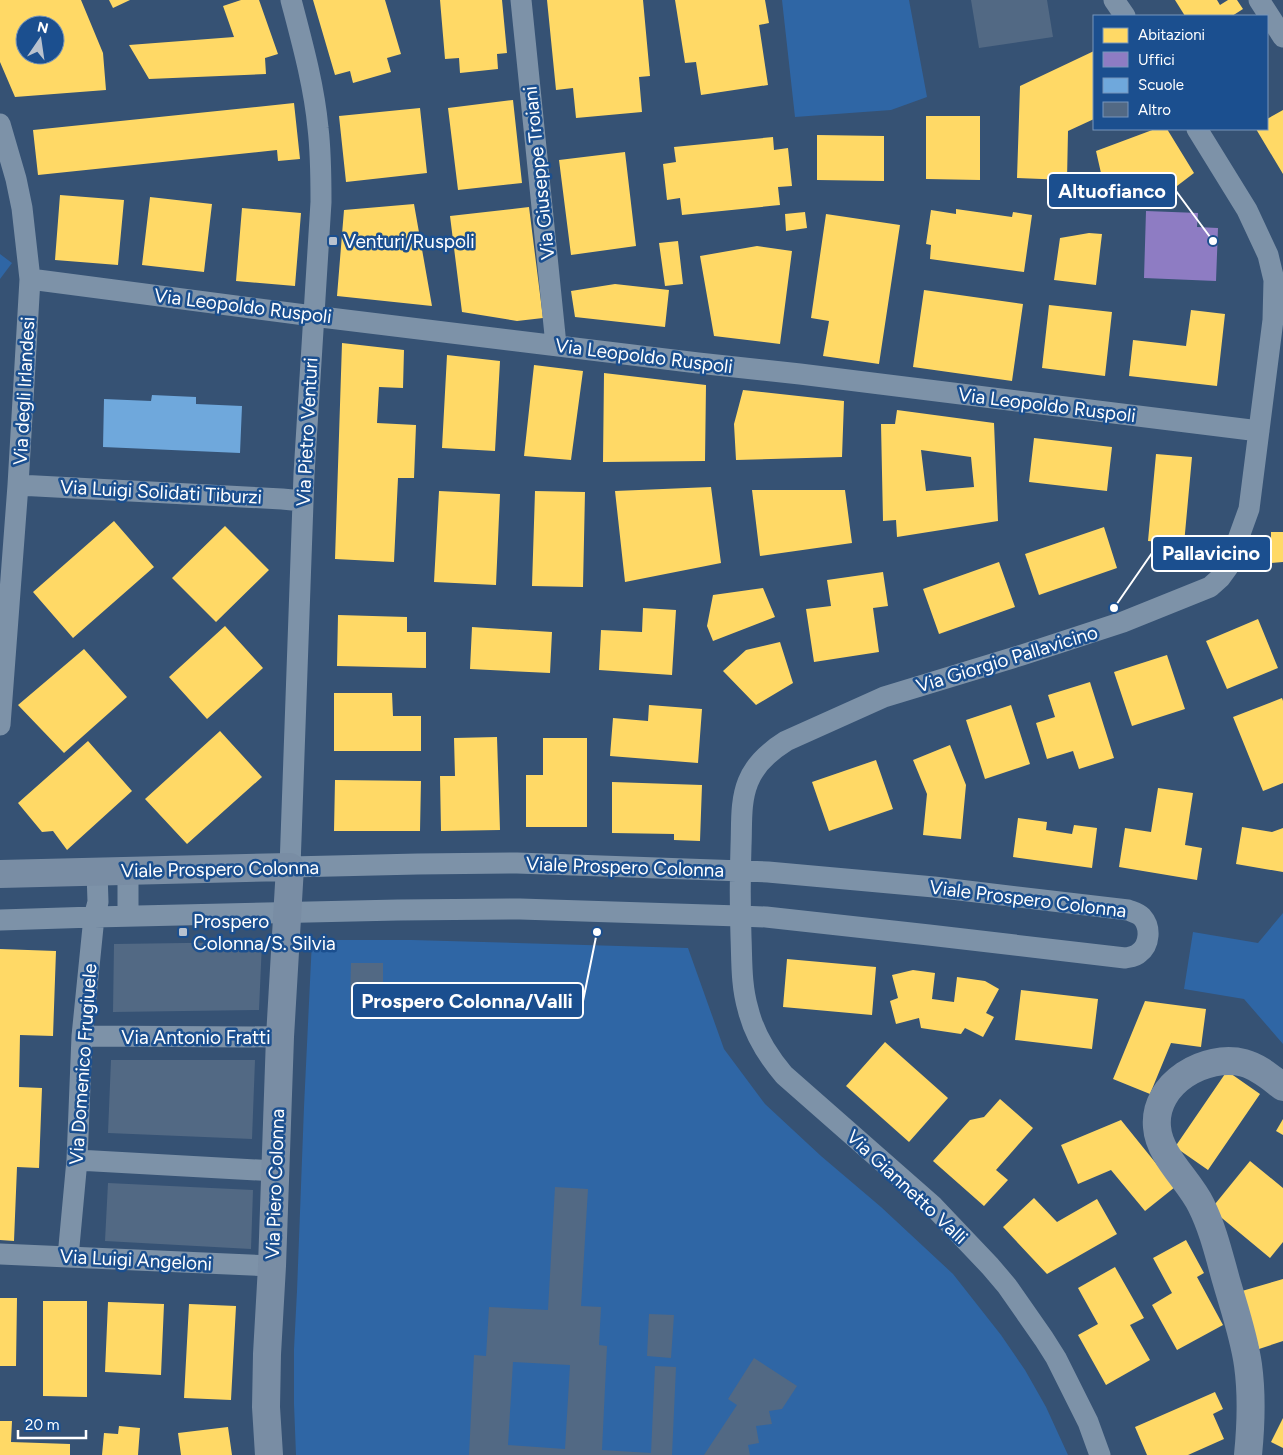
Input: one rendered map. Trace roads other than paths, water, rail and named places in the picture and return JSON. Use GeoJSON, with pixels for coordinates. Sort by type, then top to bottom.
{"type":"FeatureCollection","features":[{"type":"Feature","properties":{"kind":"street","name":"Via Pietro Venturi"},"geometry":{"type":"LineString","coordinates":[[290,867],[303,501],[321,202],[318,126],[307,62],[291,0]]}},
{"type":"Feature","properties":{"kind":"street","name":"Via Giuseppe Troiani"},"geometry":{"type":"LineString","coordinates":[[522,0],[556,345]]}},
{"type":"Feature","properties":{"kind":"street"},"geometry":{"type":"LineString","coordinates":[[1114,0],[1124,15]]}},
{"type":"Feature","properties":{"kind":"street"},"geometry":{"type":"LineString","coordinates":[[1259,0],[1283,37]]}},
{"type":"Feature","properties":{"kind":"street","name":"Via degli Irlandesi"},"geometry":{"type":"LineString","coordinates":[[0,124],[16,179],[22,208],[30,280],[18,485],[2,661],[0,725]]}},
{"type":"Feature","properties":{"kind":"street","name":"Via Giorgio Pallavicino"},"geometry":{"type":"LineString","coordinates":[[739,916],[742,803],[749,780],[761,761],[772,750],[786,741],[884,696],[1022,655],[1123,622],[1210,586],[1220,578],[1228,567],[1249,509],[1273,320],[1274,280],[1268,255],[1247,210],[1198,130]]}},
{"type":"Feature","properties":{"kind":"street","name":"Via Leopoldo Ruspoli"},"geometry":{"type":"LineString","coordinates":[[30,280],[1259,431]]}},
{"type":"Feature","properties":{"kind":"street","name":"Via Luigi Solidati Tiburzi"},"geometry":{"type":"LineString","coordinates":[[18,485],[303,501]]}},
{"type":"Feature","properties":{"kind":"street","name":"Viale Prospero Colonna"},"geometry":{"type":"LineString","coordinates":[[0,874],[517,863],[740,870],[934,887],[1128,910],[1143,918],[1148,934],[1146,946],[1140,953],[1133,957],[1124,958],[929,935],[739,916],[520,909],[398,910],[0,920]]}},
{"type":"Feature","properties":{"kind":"street","name":"Via Piero Colonna"},"geometry":{"type":"LineString","coordinates":[[268,1455],[266,1407],[267,1354],[280,1037],[290,867]]}},
{"type":"Feature","properties":{"kind":"street"},"geometry":{"type":"LineString","coordinates":[[128,871],[128,916]]}},
{"type":"Feature","properties":{"kind":"street","name":"Via Domenico Frugiuele"},"geometry":{"type":"LineString","coordinates":[[68,1257],[77,1160],[82,1036],[94,917],[98,902],[97,872]]}},
{"type":"Feature","properties":{"kind":"street","name":"Via Giannetto Valli"},"geometry":{"type":"LineString","coordinates":[[739,916],[742,976],[747,1007],[756,1034],[772,1059],[784,1075],[801,1091],[933,1206],[1003,1281],[1056,1358],[1088,1422],[1100,1455]]}},
{"type":"Feature","properties":{"kind":"street","name":"Via Antonio Fratti"},"geometry":{"type":"LineString","coordinates":[[82,1036],[280,1037]]}},
{"type":"Feature","properties":{"kind":"street"},"geometry":{"type":"LineString","coordinates":[[1248,1455],[1251,1391],[1248,1362],[1241,1332],[1211,1226],[1193,1191],[1166,1154],[1158,1135],[1157,1120],[1162,1103],[1173,1085],[1193,1070],[1213,1063],[1234,1061],[1246,1064],[1266,1074],[1283,1087]]}},
{"type":"Feature","properties":{"kind":"street"},"geometry":{"type":"LineString","coordinates":[[77,1160],[276,1171]]}},
{"type":"Feature","properties":{"kind":"street","name":"Via Luigi Angeloni"},"geometry":{"type":"LineString","coordinates":[[0,1254],[272,1266]]}},
{"type":"Feature","properties":{"kind":"place","name":"Venturi/Ruspoli"},"geometry":{"type":"Point","coordinates":[333,241]}},
{"type":"Feature","properties":{"kind":"place","name":"Altuofianco"},"geometry":{"type":"Point","coordinates":[1213,241]}},
{"type":"Feature","properties":{"kind":"place","name":"Pallavicino"},"geometry":{"type":"Point","coordinates":[1114,608]}},
{"type":"Feature","properties":{"kind":"place","name":"Prospero Colonna/S. Silvia"},"geometry":{"type":"Point","coordinates":[183,932]}},
{"type":"Feature","properties":{"kind":"place","name":"Prospero Colonna/Valli"},"geometry":{"type":"Point","coordinates":[597,932]}}]}
